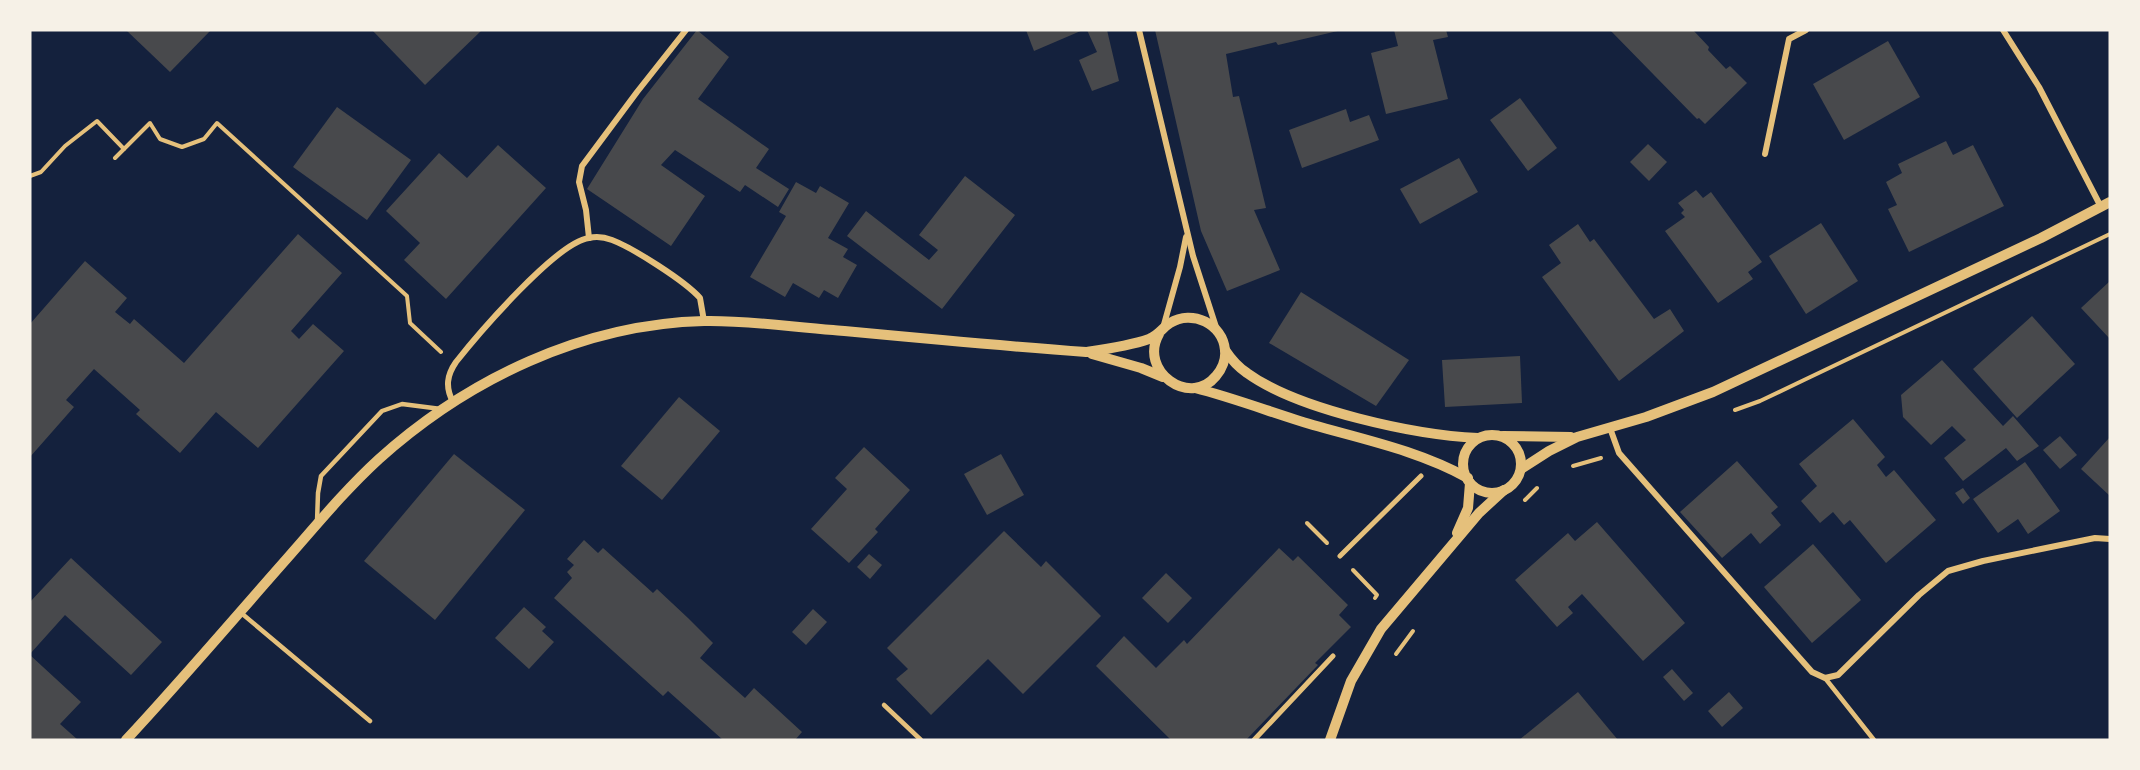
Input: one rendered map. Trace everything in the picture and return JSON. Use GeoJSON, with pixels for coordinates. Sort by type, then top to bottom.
{"type":"FeatureCollection","features":[{"type":"Feature","properties":{"kind":"street"},"geometry":{"type":"LineString","coordinates":[[589,237],[586,210],[579,182],[582,166],[686,30]]}},
{"type":"Feature","properties":{"kind":"street"},"geometry":{"type":"LineString","coordinates":[[1139,30],[1195,264],[1225,350],[1235,363],[1248,374],[1274,388],[1315,405],[1378,422],[1446,435],[1478,438],[1489,435],[1577,437]]}},
{"type":"Feature","properties":{"kind":"street"},"geometry":{"type":"LineString","coordinates":[[1765,154],[1789,39],[1806,30]]}},
{"type":"Feature","properties":{"kind":"street"},"geometry":{"type":"LineString","coordinates":[[1521,469],[1577,437],[1680,406],[1713,392],[2041,238],[2105,204],[2039,87],[2002,30]]}},
{"type":"Feature","properties":{"kind":"street"},"geometry":{"type":"LineString","coordinates":[[1165,378],[1158,370],[1154,349],[1182,259],[1186,230]]}},
{"type":"Feature","properties":{"kind":"street"},"geometry":{"type":"LineString","coordinates":[[453,402],[448,392],[448,380],[455,364],[542,268],[559,252],[579,240],[589,237],[604,238],[621,244],[692,290],[700,298],[704,321]]}},
{"type":"Feature","properties":{"kind":"street"},"geometry":{"type":"LineString","coordinates":[[1086,352],[1131,344],[1161,332],[1170,323],[1190,317],[1200,319],[1218,330]]}},
{"type":"Feature","properties":{"kind":"street"},"geometry":{"type":"LineString","coordinates":[[126,740],[186,675],[317,524],[379,459],[453,402],[513,368],[578,343],[639,328],[704,321],[1086,352],[1141,368],[1174,384],[1410,452],[1469,481],[1486,492],[1504,490]]}},
{"type":"Feature","properties":{"kind":"street"},"geometry":{"type":"LineString","coordinates":[[1194,388],[1214,379],[1220,370],[1225,350]]}},
{"type":"Feature","properties":{"kind":"street"},"geometry":{"type":"LineString","coordinates":[[1610,428],[1619,453],[1812,672],[1825,678],[1838,675],[1919,595],[1948,572],[1983,561],[2095,537],[2110,540]]}},
{"type":"Feature","properties":{"kind":"street"},"geometry":{"type":"LineString","coordinates":[[1330,740],[1351,681],[1375,638],[1394,611],[1479,513],[1515,482],[1521,469],[1521,458],[1517,448],[1510,440],[1500,436]]}},
{"type":"Feature","properties":{"kind":"street"},"geometry":{"type":"LineString","coordinates":[[1450,546],[1466,514],[1469,481],[1464,469],[1464,458],[1467,449],[1478,438]]}},
{"type":"Feature","properties":{"kind":"street"},"geometry":{"type":"LineString","coordinates":[[1340,556],[1421,476]]}},
{"type":"Feature","properties":{"kind":"street"},"geometry":{"type":"LineString","coordinates":[[1254,740],[1332,657]]}},
{"type":"Feature","properties":{"kind":"lane"},"geometry":{"type":"LineString","coordinates":[[317,524],[321,476],[382,411],[402,404],[443,409]]}},
{"type":"Feature","properties":{"kind":"lane"},"geometry":{"type":"LineString","coordinates":[[240,612],[370,721]]}},
{"type":"Feature","properties":{"kind":"lane"},"geometry":{"type":"LineString","coordinates":[[1825,678],[1874,740]]}},
{"type":"Feature","properties":{"kind":"lane"},"geometry":{"type":"LineString","coordinates":[[884,705],[921,740]]}},
{"type":"Feature","properties":{"kind":"path"},"geometry":{"type":"LineString","coordinates":[[30,176],[41,172],[65,146],[97,121],[124,149]]}},
{"type":"Feature","properties":{"kind":"path"},"geometry":{"type":"LineString","coordinates":[[115,159],[150,123],[160,139],[182,147],[204,139],[217,123],[407,296],[410,323],[455,364]]}},
{"type":"Feature","properties":{"kind":"path"},"geometry":{"type":"LineString","coordinates":[[1728,412],[1760,400],[2110,234]]}},
{"type":"Feature","properties":{"kind":"path"},"geometry":{"type":"LineString","coordinates":[[1307,523],[1377,595],[1371,604]]}},
{"type":"Feature","properties":{"kind":"path"},"geometry":{"type":"LineString","coordinates":[[1395,655],[1415,628]]}},
{"type":"Feature","properties":{"kind":"building"},"geometry":{"type":"Polygon","coordinates":[[[126,30],[211,30],[170,72],[126,30]]]}},
{"type":"Feature","properties":{"kind":"building"},"geometry":{"type":"Polygon","coordinates":[[[372,30],[482,30],[425,85],[372,30]]]}},
{"type":"Feature","properties":{"kind":"building"},"geometry":{"type":"Polygon","coordinates":[[[697,30],[729,57],[698,99],[769,149],[756,168],[789,189],[778,207],[745,185],[740,192],[675,150],[661,165],[705,196],[671,246],[587,189],[643,99],[697,30]]]}},
{"type":"Feature","properties":{"kind":"building"},"geometry":{"type":"Polygon","coordinates":[[[1026,30],[1083,30],[1034,51],[1026,30]]]}},
{"type":"Feature","properties":{"kind":"building"},"geometry":{"type":"Polygon","coordinates":[[[1087,30],[1107,30],[1119,81],[1092,91],[1079,60],[1097,52],[1087,30]]]}},
{"type":"Feature","properties":{"kind":"building"},"geometry":{"type":"Polygon","coordinates":[[[1155,30],[1342,30],[1226,54],[1233,97],[1239,96],[1266,208],[1254,210],[1280,270],[1227,291],[1201,231],[1155,30]]]}},
{"type":"Feature","properties":{"kind":"building"},"geometry":{"type":"Polygon","coordinates":[[[1394,30],[1446,30],[1448,37],[1433,40],[1448,99],[1386,114],[1371,53],[1398,46],[1394,30]]]}},
{"type":"Feature","properties":{"kind":"building"},"geometry":{"type":"Polygon","coordinates":[[[1610,30],[1693,30],[1726,69],[1730,66],[1747,83],[1705,124],[1699,118],[1697,119],[1610,30]]]}},
{"type":"Feature","properties":{"kind":"building"},"geometry":{"type":"Polygon","coordinates":[[[1888,41],[1920,97],[1844,140],[1813,84],[1888,41]]]}},
{"type":"Feature","properties":{"kind":"building"},"geometry":{"type":"Polygon","coordinates":[[[1520,98],[1557,148],[1528,171],[1490,120],[1520,98]]]}},
{"type":"Feature","properties":{"kind":"building"},"geometry":{"type":"Polygon","coordinates":[[[337,107],[411,160],[367,220],[293,167],[337,107]]]}},
{"type":"Feature","properties":{"kind":"building"},"geometry":{"type":"Polygon","coordinates":[[[1346,109],[1350,122],[1369,115],[1379,140],[1302,168],[1289,130],[1346,109]]]}},
{"type":"Feature","properties":{"kind":"building"},"geometry":{"type":"Polygon","coordinates":[[[1946,141],[1953,155],[1973,145],[2004,206],[1909,252],[1888,209],[1897,205],[1886,182],[1902,173],[1898,164],[1946,141]]]}},
{"type":"Feature","properties":{"kind":"building"},"geometry":{"type":"Polygon","coordinates":[[[1648,144],[1667,162],[1649,181],[1630,162],[1648,144]]]}},
{"type":"Feature","properties":{"kind":"building"},"geometry":{"type":"Polygon","coordinates":[[[498,145],[546,188],[446,299],[404,260],[420,243],[386,211],[439,153],[467,178],[498,145]]]}},
{"type":"Feature","properties":{"kind":"building"},"geometry":{"type":"Polygon","coordinates":[[[1459,158],[1478,192],[1420,224],[1400,189],[1459,158]]]}},
{"type":"Feature","properties":{"kind":"building"},"geometry":{"type":"Polygon","coordinates":[[[965,176],[1015,215],[942,309],[847,236],[866,211],[929,260],[938,250],[919,235],[965,176]]]}},
{"type":"Feature","properties":{"kind":"building"},"geometry":{"type":"Polygon","coordinates":[[[796,182],[816,193],[820,186],[849,203],[828,238],[848,249],[843,257],[857,265],[838,298],[824,290],[819,298],[793,283],[785,297],[750,277],[786,216],[779,212],[796,182]]]}},
{"type":"Feature","properties":{"kind":"building"},"geometry":{"type":"Polygon","coordinates":[[[1696,190],[1703,198],[1711,192],[1762,262],[1748,272],[1753,279],[1718,303],[1665,231],[1685,217],[1681,213],[1684,210],[1678,203],[1696,190]]]}},
{"type":"Feature","properties":{"kind":"building"},"geometry":{"type":"Polygon","coordinates":[[[1821,223],[1858,281],[1806,314],[1769,256],[1821,223]]]}},
{"type":"Feature","properties":{"kind":"building"},"geometry":{"type":"Polygon","coordinates":[[[1578,224],[1590,242],[1594,239],[1654,319],[1670,309],[1684,331],[1619,381],[1542,277],[1561,263],[1549,245],[1578,224]]]}},
{"type":"Feature","properties":{"kind":"building"},"geometry":{"type":"Polygon","coordinates":[[[298,234],[342,273],[291,331],[299,339],[313,324],[344,351],[258,448],[216,412],[180,453],[136,414],[140,410],[94,369],[66,400],[74,407],[30,457],[30,324],[85,261],[127,298],[115,312],[130,324],[134,319],[184,363],[298,234]]]}},
{"type":"Feature","properties":{"kind":"building"},"geometry":{"type":"Polygon","coordinates":[[[2110,281],[2110,339],[2081,308],[2110,281]]]}},
{"type":"Feature","properties":{"kind":"building"},"geometry":{"type":"Polygon","coordinates":[[[1301,292],[1409,360],[1376,406],[1269,343],[1301,292]]]}},
{"type":"Feature","properties":{"kind":"building"},"geometry":{"type":"Polygon","coordinates":[[[2032,316],[2075,364],[2017,418],[1973,369],[2032,316]]]}},
{"type":"Feature","properties":{"kind":"building"},"geometry":{"type":"Polygon","coordinates":[[[1520,356],[1522,403],[1445,407],[1442,360],[1520,356]]]}},
{"type":"Feature","properties":{"kind":"building"},"geometry":{"type":"Polygon","coordinates":[[[1942,360],[2003,426],[2013,416],[2039,446],[2017,461],[2006,448],[1963,481],[1944,458],[1966,440],[1952,426],[1931,445],[1903,417],[1901,395],[1942,360]]]}},
{"type":"Feature","properties":{"kind":"building"},"geometry":{"type":"Polygon","coordinates":[[[679,397],[720,431],[662,500],[621,466],[679,397]]]}},
{"type":"Feature","properties":{"kind":"building"},"geometry":{"type":"Polygon","coordinates":[[[1853,419],[1885,457],[1877,465],[1886,477],[1894,470],[1936,520],[1886,563],[1850,520],[1844,525],[1833,512],[1820,523],[1801,501],[1817,486],[1799,464],[1853,419]]]}},
{"type":"Feature","properties":{"kind":"building"},"geometry":{"type":"Polygon","coordinates":[[[2060,436],[2077,455],[2060,469],[2043,450],[2060,436]]]}},
{"type":"Feature","properties":{"kind":"building"},"geometry":{"type":"Polygon","coordinates":[[[2110,437],[2110,496],[2081,469],[2110,437]]]}},
{"type":"Feature","properties":{"kind":"building"},"geometry":{"type":"Polygon","coordinates":[[[864,447],[910,490],[875,529],[878,532],[849,563],[811,529],[847,489],[835,478],[864,447]]]}},
{"type":"Feature","properties":{"kind":"building"},"geometry":{"type":"Polygon","coordinates":[[[454,454],[525,510],[435,620],[364,561],[454,454]]]}},
{"type":"Feature","properties":{"kind":"building"},"geometry":{"type":"Polygon","coordinates":[[[1001,454],[1024,495],[987,515],[964,474],[1001,454]]]}},
{"type":"Feature","properties":{"kind":"building"},"geometry":{"type":"Polygon","coordinates":[[[1737,461],[1778,507],[1771,513],[1781,525],[1760,544],[1751,533],[1722,558],[1680,512],[1737,461]]]}},
{"type":"Feature","properties":{"kind":"building"},"geometry":{"type":"Polygon","coordinates":[[[2025,462],[2060,511],[2028,534],[2018,519],[1998,533],[1973,499],[2025,462]]]}},
{"type":"Feature","properties":{"kind":"building"},"geometry":{"type":"Polygon","coordinates":[[[1963,488],[1970,498],[1963,504],[1955,493],[1963,488]]]}},
{"type":"Feature","properties":{"kind":"building"},"geometry":{"type":"Polygon","coordinates":[[[1597,522],[1685,623],[1643,661],[1582,594],[1568,607],[1573,613],[1557,627],[1515,580],[1568,533],[1575,541],[1597,522]]]}},
{"type":"Feature","properties":{"kind":"building"},"geometry":{"type":"Polygon","coordinates":[[[1004,531],[1041,567],[1046,561],[1101,616],[1023,694],[988,659],[931,715],[896,679],[908,669],[887,648],[1004,531]]]}},
{"type":"Feature","properties":{"kind":"building"},"geometry":{"type":"Polygon","coordinates":[[[584,540],[598,553],[603,548],[653,593],[657,589],[688,618],[713,643],[700,658],[745,698],[754,688],[802,732],[795,740],[723,740],[668,691],[663,696],[554,598],[572,578],[567,572],[574,565],[567,559],[584,540]]]}},
{"type":"Feature","properties":{"kind":"building"},"geometry":{"type":"Polygon","coordinates":[[[1813,544],[1861,600],[1812,643],[1764,587],[1813,544]]]}},
{"type":"Feature","properties":{"kind":"building"},"geometry":{"type":"Polygon","coordinates":[[[1279,548],[1293,561],[1298,556],[1348,605],[1339,615],[1351,627],[1315,663],[1318,665],[1246,740],[1171,740],[1096,666],[1124,636],[1156,668],[1184,640],[1187,644],[1279,548]]]}},
{"type":"Feature","properties":{"kind":"building"},"geometry":{"type":"Polygon","coordinates":[[[869,554],[882,565],[870,579],[857,567],[869,554]]]}},
{"type":"Feature","properties":{"kind":"building"},"geometry":{"type":"Polygon","coordinates":[[[71,558],[162,642],[131,675],[65,615],[30,654],[30,602],[71,558]]]}},
{"type":"Feature","properties":{"kind":"building"},"geometry":{"type":"Polygon","coordinates":[[[1166,573],[1192,598],[1168,623],[1142,598],[1166,573]]]}},
{"type":"Feature","properties":{"kind":"building"},"geometry":{"type":"Polygon","coordinates":[[[524,607],[546,627],[542,631],[554,642],[529,669],[495,638],[524,607]]]}},
{"type":"Feature","properties":{"kind":"building"},"geometry":{"type":"Polygon","coordinates":[[[813,609],[827,622],[806,645],[792,632],[813,609]]]}},
{"type":"Feature","properties":{"kind":"building"},"geometry":{"type":"Polygon","coordinates":[[[30,655],[81,702],[60,724],[78,740],[30,740],[30,655]]]}},
{"type":"Feature","properties":{"kind":"building"},"geometry":{"type":"Polygon","coordinates":[[[1672,669],[1693,693],[1684,701],[1663,677],[1672,669]]]}},
{"type":"Feature","properties":{"kind":"building"},"geometry":{"type":"Polygon","coordinates":[[[1578,692],[1618,740],[1519,740],[1578,692]]]}},
{"type":"Feature","properties":{"kind":"building"},"geometry":{"type":"Polygon","coordinates":[[[1729,692],[1743,708],[1722,727],[1708,711],[1729,692]]]}}]}
